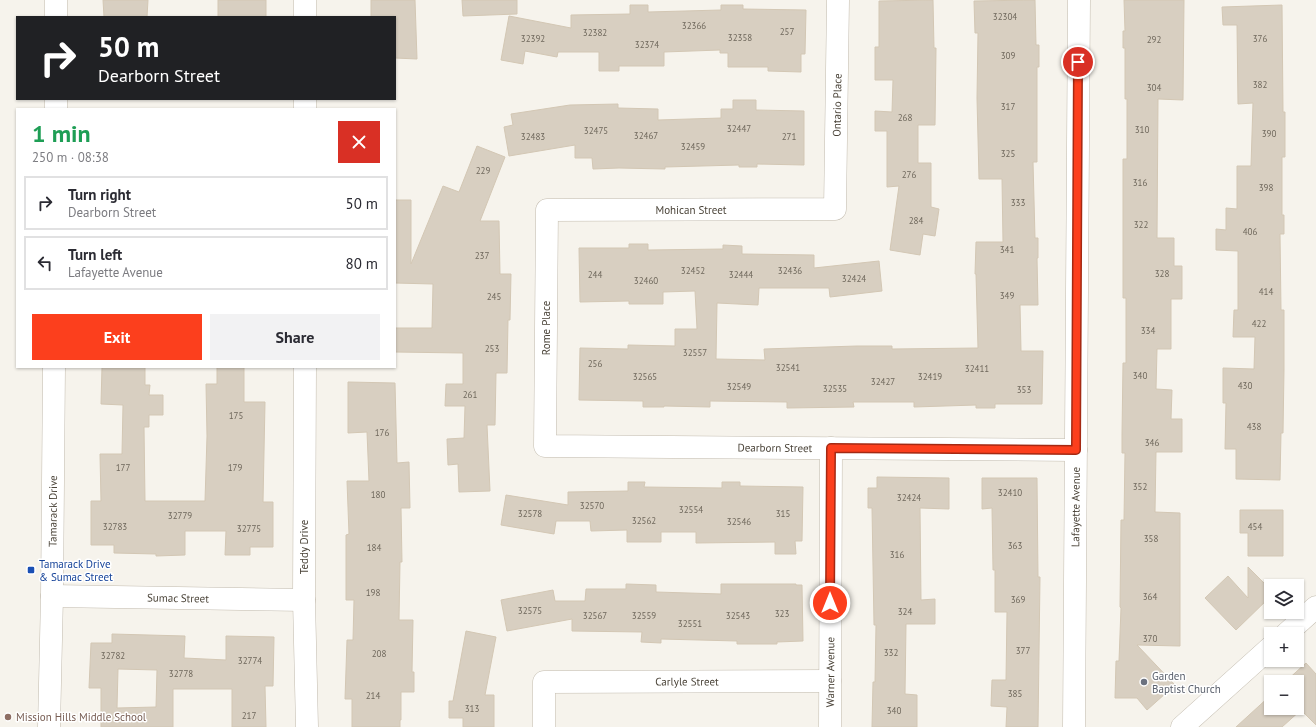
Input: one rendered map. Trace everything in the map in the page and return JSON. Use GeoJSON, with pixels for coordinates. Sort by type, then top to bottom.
{"type":"FeatureCollection","features":[{"type":"Feature","properties":{"kind":"street"},"geometry":{"type":"LineString","coordinates":[[56,0],[56,16]]}},
{"type":"Feature","properties":{"kind":"street"},"geometry":{"type":"LineString","coordinates":[[305,0],[305,16]]}},
{"type":"Feature","properties":{"kind":"street","name":"Ontario Place"},"geometry":{"type":"LineString","coordinates":[[835,209],[838,0]]}},
{"type":"Feature","properties":{"kind":"street","name":"Lafayette Avenue"},"geometry":{"type":"LineString","coordinates":[[1074,727],[1079,0]]}},
{"type":"Feature","properties":{"kind":"street","name":"Mohican Street"},"geometry":{"type":"LineString","coordinates":[[547,210],[835,209]]}},
{"type":"Feature","properties":{"kind":"street","name":"Rome Place"},"geometry":{"type":"LineString","coordinates":[[545,446],[547,210]]}},
{"type":"Feature","properties":{"kind":"street","name":"Tamarack Drive"},"geometry":{"type":"LineString","coordinates":[[49,727],[54,368]]}},
{"type":"Feature","properties":{"kind":"street","name":"Teddy Drive"},"geometry":{"type":"LineString","coordinates":[[305,368],[304,600],[307,727]]}},
{"type":"Feature","properties":{"kind":"street","name":"Dearborn Street"},"geometry":{"type":"LineString","coordinates":[[545,446],[1076,450]]}},
{"type":"Feature","properties":{"kind":"street","name":"Warner Avenue"},"geometry":{"type":"LineString","coordinates":[[830,727],[831,448]]}},
{"type":"Feature","properties":{"kind":"street","name":"Sumac Street"},"geometry":{"type":"LineString","coordinates":[[52,596],[304,600]]}},
{"type":"Feature","properties":{"kind":"street"},"geometry":{"type":"LineString","coordinates":[[1295,627],[1314,613]]}},
{"type":"Feature","properties":{"kind":"street"},"geometry":{"type":"LineString","coordinates":[[1182,727],[1264,653]]}},
{"type":"Feature","properties":{"kind":"street","name":"Carlyle Street"},"geometry":{"type":"LineString","coordinates":[[544,727],[544,682],[830,681]]}},
{"type":"Feature","properties":{"kind":"building"},"geometry":{"type":"Polygon","coordinates":[[[103,0],[148,0],[147,16],[104,16],[103,0]]]}},
{"type":"Feature","properties":{"kind":"building"},"geometry":{"type":"Polygon","coordinates":[[[218,0],[266,0],[266,16],[218,16],[218,0]]]}},
{"type":"Feature","properties":{"kind":"building"},"geometry":{"type":"Polygon","coordinates":[[[371,0],[415,0],[417,59],[396,58],[396,16],[371,16],[371,0]]]}},
{"type":"Feature","properties":{"kind":"building"},"geometry":{"type":"Polygon","coordinates":[[[462,0],[517,0],[517,14],[463,16],[462,0]]]}},
{"type":"Feature","properties":{"kind":"building"},"geometry":{"type":"Polygon","coordinates":[[[933,0],[934,48],[936,48],[935,125],[918,125],[918,163],[931,163],[931,207],[939,209],[935,236],[923,234],[920,255],[890,250],[899,186],[887,187],[887,131],[875,131],[875,111],[892,112],[893,80],[875,80],[875,47],[879,47],[879,1],[933,0]]]}},
{"type":"Feature","properties":{"kind":"building"},"geometry":{"type":"Polygon","coordinates":[[[1035,0],[1036,45],[1039,45],[1039,67],[1037,67],[1037,162],[1033,162],[1035,238],[1038,238],[1038,305],[1020,305],[1021,351],[1043,351],[1042,404],[995,404],[995,408],[976,408],[976,405],[914,407],[914,402],[853,402],[854,407],[787,408],[787,402],[710,401],[710,407],[643,407],[643,401],[579,400],[580,348],[628,349],[628,345],[675,346],[675,329],[697,329],[695,291],[663,292],[663,304],[629,304],[629,301],[580,302],[579,248],[629,248],[629,244],[648,244],[648,250],[723,249],[723,245],[742,246],[742,254],[814,255],[814,268],[879,261],[882,291],[830,297],[829,288],[759,288],[758,305],[717,303],[716,359],[765,360],[764,349],[857,346],[892,346],[892,349],[978,348],[975,274],[976,242],[1003,242],[1002,179],[979,179],[977,98],[978,33],[975,33],[974,1],[1035,0]]]}},
{"type":"Feature","properties":{"kind":"building"},"geometry":{"type":"Polygon","coordinates":[[[1124,0],[1184,0],[1183,100],[1158,99],[1157,238],[1174,238],[1174,266],[1182,266],[1182,299],[1171,299],[1171,349],[1157,349],[1156,389],[1172,390],[1171,419],[1182,419],[1182,452],[1156,452],[1155,512],[1180,513],[1180,646],[1137,645],[1175,685],[1147,710],[1137,698],[1115,698],[1116,661],[1119,661],[1121,608],[1121,520],[1124,520],[1125,453],[1122,453],[1123,363],[1126,363],[1126,298],[1123,298],[1123,159],[1127,159],[1127,99],[1125,99],[1125,48],[1123,48],[1123,31],[1125,31],[1124,0]]]}},
{"type":"Feature","properties":{"kind":"building"},"geometry":{"type":"Polygon","coordinates":[[[630,5],[648,5],[648,12],[721,10],[721,5],[743,5],[743,9],[806,10],[805,54],[801,54],[801,72],[768,71],[768,67],[728,67],[728,53],[720,53],[720,50],[664,52],[664,66],[619,66],[619,71],[599,71],[599,52],[558,52],[557,57],[525,51],[523,64],[501,60],[509,16],[571,28],[571,15],[630,14],[630,5]]]}},
{"type":"Feature","properties":{"kind":"building"},"geometry":{"type":"Polygon","coordinates":[[[1282,5],[1285,157],[1282,157],[1282,215],[1284,215],[1284,234],[1280,234],[1281,310],[1284,310],[1284,369],[1283,433],[1281,433],[1280,480],[1236,479],[1236,449],[1225,449],[1226,403],[1223,403],[1223,368],[1254,369],[1255,337],[1233,337],[1234,310],[1238,310],[1238,251],[1216,250],[1216,229],[1226,230],[1226,208],[1237,209],[1237,166],[1251,166],[1253,103],[1238,104],[1237,25],[1223,25],[1222,7],[1282,5]]]}},
{"type":"Feature","properties":{"kind":"building"},"geometry":{"type":"Polygon","coordinates":[[[733,100],[756,100],[756,110],[804,111],[804,165],[757,164],[757,167],[739,167],[739,165],[665,167],[665,169],[593,169],[592,158],[575,158],[575,145],[509,156],[504,127],[513,125],[511,114],[570,105],[618,104],[618,108],[658,109],[658,120],[721,118],[721,109],[733,109],[733,100]]]}},
{"type":"Feature","properties":{"kind":"building"},"geometry":{"type":"Polygon","coordinates":[[[477,146],[505,157],[480,221],[499,221],[500,274],[511,274],[507,373],[496,373],[495,425],[487,425],[490,491],[459,492],[458,464],[448,465],[447,439],[464,438],[465,406],[445,406],[446,384],[463,384],[463,353],[396,352],[396,328],[432,328],[433,284],[396,283],[396,200],[411,200],[411,264],[443,186],[459,192],[477,146]]]}},
{"type":"Feature","properties":{"kind":"building"},"geometry":{"type":"Polygon","coordinates":[[[102,368],[145,368],[145,385],[150,385],[149,395],[163,395],[163,415],[149,415],[149,427],[144,427],[145,501],[205,501],[207,436],[206,384],[217,384],[217,368],[244,368],[244,402],[265,402],[263,502],[273,502],[273,547],[250,547],[250,555],[225,555],[226,531],[185,531],[185,555],[156,556],[156,554],[114,553],[114,545],[91,545],[91,501],[101,501],[100,454],[122,454],[123,405],[101,404],[102,368]]]}},
{"type":"Feature","properties":{"kind":"building"},"geometry":{"type":"Polygon","coordinates":[[[348,382],[395,383],[397,463],[409,462],[410,508],[401,508],[402,562],[400,562],[399,620],[413,620],[412,672],[414,672],[414,692],[401,692],[400,727],[352,727],[352,699],[345,699],[347,640],[353,640],[354,600],[346,600],[346,535],[349,534],[347,481],[369,481],[367,432],[348,433],[348,382]]]}},
{"type":"Feature","properties":{"kind":"building"},"geometry":{"type":"Polygon","coordinates":[[[877,477],[949,478],[949,509],[920,508],[921,600],[935,599],[935,624],[906,624],[905,694],[917,695],[917,727],[872,727],[873,682],[875,682],[876,625],[874,625],[872,508],[868,508],[868,488],[877,488],[877,477]]]}},
{"type":"Feature","properties":{"kind":"building"},"geometry":{"type":"Polygon","coordinates":[[[982,478],[1037,478],[1038,577],[1040,577],[1038,727],[1006,727],[1007,707],[991,706],[992,680],[1006,680],[1007,612],[995,612],[995,570],[993,570],[992,508],[982,509],[982,478]]]}},
{"type":"Feature","properties":{"kind":"building"},"geometry":{"type":"Polygon","coordinates":[[[628,482],[645,482],[644,487],[722,488],[722,482],[740,482],[740,486],[803,487],[802,541],[795,541],[796,554],[775,554],[775,542],[696,543],[696,532],[661,532],[661,542],[627,542],[627,530],[591,531],[590,521],[556,521],[554,534],[501,525],[506,495],[568,505],[568,492],[628,491],[628,482]]]}},
{"type":"Feature","properties":{"kind":"building"},"geometry":{"type":"Polygon","coordinates":[[[1240,510],[1283,510],[1283,556],[1248,556],[1248,533],[1240,533],[1240,510]]]}},
{"type":"Feature","properties":{"kind":"building"},"geometry":{"type":"Polygon","coordinates":[[[1248,567],[1264,583],[1264,603],[1236,630],[1205,598],[1228,576],[1248,598],[1248,567]]]}},
{"type":"Feature","properties":{"kind":"building"},"geometry":{"type":"Polygon","coordinates":[[[626,584],[656,585],[656,592],[721,594],[721,584],[802,585],[803,641],[777,642],[777,644],[737,644],[737,641],[661,639],[661,643],[641,642],[642,632],[572,631],[572,619],[507,631],[501,600],[553,590],[555,601],[585,601],[586,589],[626,589],[626,584]]]}},
{"type":"Feature","properties":{"kind":"building"},"geometry":{"type":"Polygon","coordinates":[[[466,631],[496,637],[485,695],[494,695],[494,727],[463,727],[463,718],[449,718],[449,701],[453,701],[466,631]]]}},
{"type":"Feature","properties":{"kind":"building"},"geometry":{"type":"Polygon","coordinates":[[[112,634],[185,636],[184,658],[226,660],[226,636],[274,637],[273,686],[265,686],[266,727],[232,727],[232,689],[173,689],[173,727],[101,727],[101,688],[89,688],[91,643],[112,643],[112,634]],[[118,669],[117,708],[156,707],[157,670],[118,669]]]}},
{"type":"Feature","properties":{"kind":"building"},"geometry":{"type":"Polygon","coordinates":[[[1306,663],[1316,674],[1316,725],[1304,713],[1304,675],[1293,675],[1302,667],[1304,667],[1306,663]]]}},
{"type":"Feature","properties":{"kind":"building"},"geometry":{"type":"Polygon","coordinates":[[[1264,701],[1264,715],[1295,715],[1282,727],[1236,727],[1264,701]]]}},
{"type":"Feature","properties":{"kind":"place","name":"Tamarack Drive & Sumac Street"},"geometry":{"type":"Point","coordinates":[31,570]}},
{"type":"Feature","properties":{"kind":"place","name":"Garden Baptist Church"},"geometry":{"type":"Point","coordinates":[1144,682]}},
{"type":"Feature","properties":{"kind":"place","name":"Mission Hills Middle School"},"geometry":{"type":"Point","coordinates":[8,717]}},
{"type":"Feature","properties":{"kind":"route"},"geometry":{"type":"LineString","coordinates":[[830,603],[831,448],[1076,450],[1078,62]]}}]}
